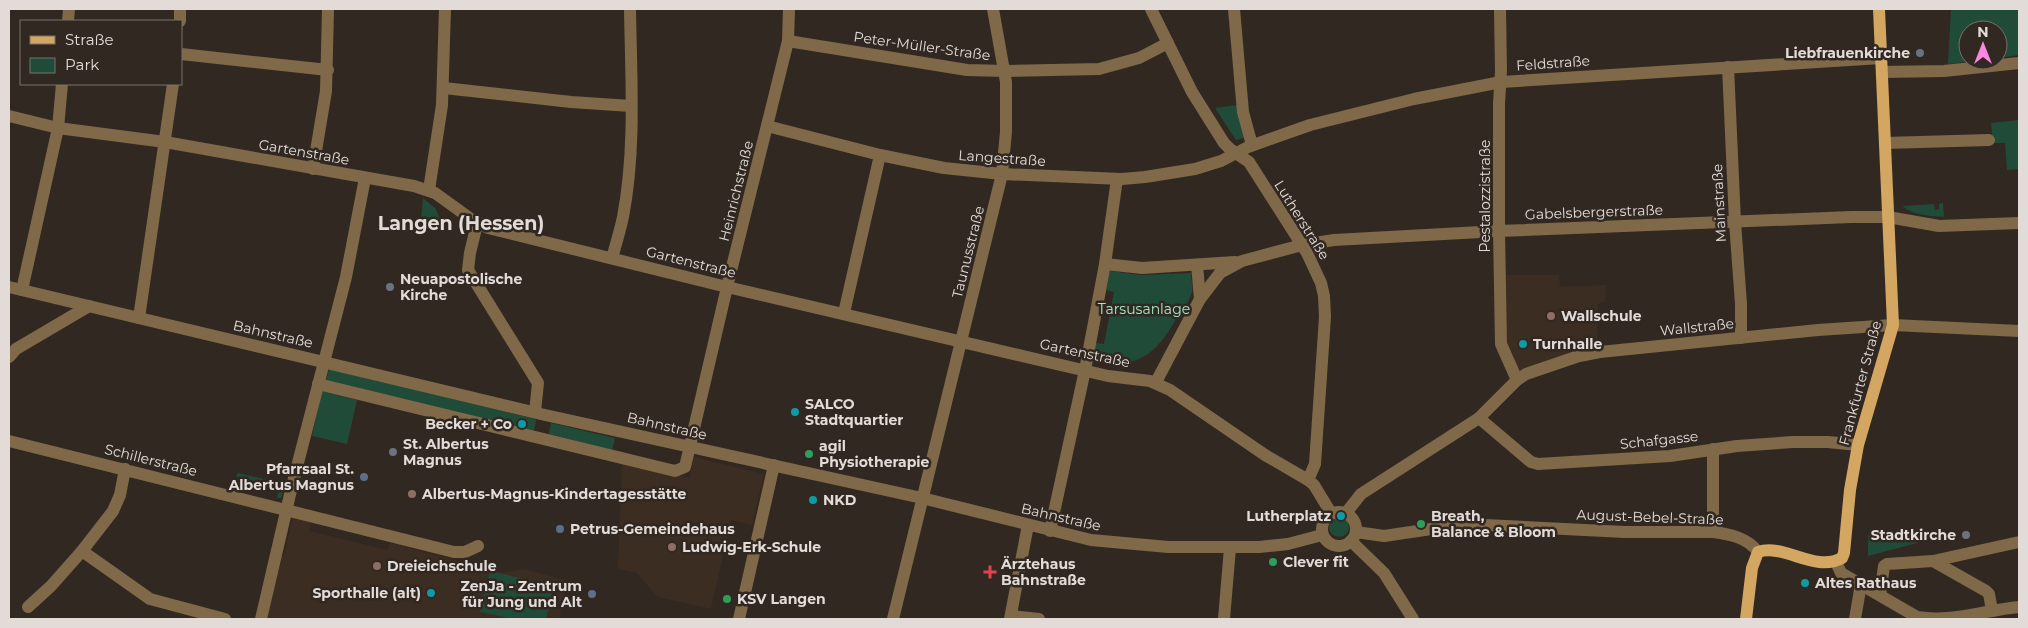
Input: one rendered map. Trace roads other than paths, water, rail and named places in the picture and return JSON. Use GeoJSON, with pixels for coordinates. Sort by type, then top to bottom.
{"type":"FeatureCollection","features":[{"type":"Feature","properties":{"kind":"main road","name":"Frankfurter Straße"},"geometry":{"type":"LineString","coordinates":[[1834,562],[1842,558],[1844,553],[1850,490],[1858,445],[1893,325],[1879,9]]}},
{"type":"Feature","properties":{"kind":"main road"},"geometry":{"type":"LineString","coordinates":[[1746,619],[1752,568],[1758,552],[1769,550],[1811,560],[1834,562]]}},
{"type":"Feature","properties":{"kind":"street"},"geometry":{"type":"LineString","coordinates":[[314,169],[328,70],[328,9]]}},
{"type":"Feature","properties":{"kind":"street"},"geometry":{"type":"LineString","coordinates":[[429,190],[437,147],[444,88],[445,9]]}},
{"type":"Feature","properties":{"kind":"street"},"geometry":{"type":"LineString","coordinates":[[612,258],[623,217],[626,192],[631,106],[630,9]]}},
{"type":"Feature","properties":{"kind":"street","name":"Heinrichstraße"},"geometry":{"type":"LineString","coordinates":[[318,384],[675,470],[685,467],[788,41],[789,9]]}},
{"type":"Feature","properties":{"kind":"street","name":"Taunusstraße"},"geometry":{"type":"LineString","coordinates":[[892,619],[1002,174],[1006,132],[1005,71],[993,9]]}},
{"type":"Feature","properties":{"kind":"street","name":"Lutherstraße"},"geometry":{"type":"LineString","coordinates":[[1150,9],[1201,106],[1226,146],[1249,162],[1302,245],[1321,283],[1325,304],[1315,464],[1308,480]]}},
{"type":"Feature","properties":{"kind":"street"},"geometry":{"type":"LineString","coordinates":[[1234,9],[1242,112],[1252,145]]}},
{"type":"Feature","properties":{"kind":"street","name":"Pestalozzistraße"},"geometry":{"type":"LineString","coordinates":[[1500,9],[1499,231],[1501,344],[1517,380]]}},
{"type":"Feature","properties":{"kind":"street","name":"Peter-Müller-Straße"},"geometry":{"type":"LineString","coordinates":[[788,41],[967,70],[1005,71],[1099,69],[1139,58],[1168,43]]}},
{"type":"Feature","properties":{"kind":"street"},"geometry":{"type":"LineString","coordinates":[[182,54],[328,70]]}},
{"type":"Feature","properties":{"kind":"street","name":"Feldstraße"},"geometry":{"type":"LineString","coordinates":[[1237,154],[1252,145],[1310,125],[1414,99],[1501,82],[1881,58]]}},
{"type":"Feature","properties":{"kind":"street"},"geometry":{"type":"LineString","coordinates":[[1882,72],[1944,71],[2019,63]]}},
{"type":"Feature","properties":{"kind":"street","name":"Mainstraße"},"geometry":{"type":"LineString","coordinates":[[1728,67],[1734,222],[1741,304],[1741,338]]}},
{"type":"Feature","properties":{"kind":"street"},"geometry":{"type":"LineString","coordinates":[[22,290],[58,128],[62,85]]}},
{"type":"Feature","properties":{"kind":"street"},"geometry":{"type":"LineString","coordinates":[[138,318],[173,85]]}},
{"type":"Feature","properties":{"kind":"street"},"geometry":{"type":"LineString","coordinates":[[444,88],[571,102],[631,106]]}},
{"type":"Feature","properties":{"kind":"street","name":"Gartenstraße"},"geometry":{"type":"LineString","coordinates":[[9,116],[58,128],[165,142],[429,190],[477,224],[488,228],[727,287],[1085,370],[1156,382],[1265,455],[1308,480],[1314,485],[1330,513]]}},
{"type":"Feature","properties":{"kind":"street","name":"Langestraße"},"geometry":{"type":"LineString","coordinates":[[767,126],[880,155],[944,168],[1002,174],[1117,179],[1145,177],[1195,169],[1237,154]]}},
{"type":"Feature","properties":{"kind":"street"},"geometry":{"type":"LineString","coordinates":[[1885,143],[1989,140]]}},
{"type":"Feature","properties":{"kind":"street"},"geometry":{"type":"LineString","coordinates":[[844,313],[880,155]]}},
{"type":"Feature","properties":{"kind":"street"},"geometry":{"type":"LineString","coordinates":[[261,619],[286,509],[349,263],[364,178]]}},
{"type":"Feature","properties":{"kind":"street"},"geometry":{"type":"LineString","coordinates":[[1050,531],[1106,264],[1117,179]]}},
{"type":"Feature","properties":{"kind":"street","name":"Gabelsbergerstraße"},"geometry":{"type":"LineString","coordinates":[[1242,261],[1302,245],[1334,240],[1499,231],[1888,217],[1939,226],[2019,223]]}},
{"type":"Feature","properties":{"kind":"street"},"geometry":{"type":"LineString","coordinates":[[477,224],[468,261],[470,274],[538,383],[535,412]]}},
{"type":"Feature","properties":{"kind":"street"},"geometry":{"type":"LineString","coordinates":[[1106,264],[1142,268],[1242,261]]}},
{"type":"Feature","properties":{"kind":"street"},"geometry":{"type":"LineString","coordinates":[[1156,382],[1200,300],[1220,273],[1242,261]]}},
{"type":"Feature","properties":{"kind":"street"},"geometry":{"type":"LineString","coordinates":[[1197,265],[1200,300]]}},
{"type":"Feature","properties":{"kind":"street","name":"Bahnstraße"},"geometry":{"type":"LineString","coordinates":[[9,287],[535,412],[922,498],[1091,540],[1135,545],[1230,548],[1268,547],[1322,535]]}},
{"type":"Feature","properties":{"kind":"street"},"geometry":{"type":"LineString","coordinates":[[9,357],[16,349],[89,306]]}},
{"type":"Feature","properties":{"kind":"street","name":"Wallstraße"},"geometry":{"type":"LineString","coordinates":[[1346,512],[1361,494],[1479,418],[1517,380],[1526,374],[1578,356],[1600,352],[1741,338],[1893,325],[2019,332]]}},
{"type":"Feature","properties":{"kind":"street","name":"Schafgasse"},"geometry":{"type":"LineString","coordinates":[[1479,418],[1531,462],[1538,464],[1670,456],[1713,449],[1810,441],[1858,445]]}},
{"type":"Feature","properties":{"kind":"street","name":"Schillerstraße"},"geometry":{"type":"LineString","coordinates":[[9,441],[454,552],[465,552],[478,546]]}},
{"type":"Feature","properties":{"kind":"street"},"geometry":{"type":"LineString","coordinates":[[1713,449],[1713,532]]}},
{"type":"Feature","properties":{"kind":"street"},"geometry":{"type":"LineString","coordinates":[[739,619],[774,465]]}},
{"type":"Feature","properties":{"kind":"street"},"geometry":{"type":"LineString","coordinates":[[28,607],[51,586],[82,551],[117,504],[125,469]]}},
{"type":"Feature","properties":{"kind":"street"},"geometry":{"type":"LineString","coordinates":[[1354,537],[1341,546],[1335,546],[1325,540],[1322,535],[1322,524],[1330,513],[1336,511],[1346,512],[1355,521],[1354,537],[1384,573],[1413,619]]}},
{"type":"Feature","properties":{"kind":"street","name":"August-Bebel-Straße"},"geometry":{"type":"LineString","coordinates":[[1354,537],[1384,536],[1465,524],[1625,532],[1713,532],[1723,533],[1748,541],[1758,552]]}},
{"type":"Feature","properties":{"kind":"street"},"geometry":{"type":"LineString","coordinates":[[1028,525],[1011,618],[1039,619]]}},
{"type":"Feature","properties":{"kind":"street"},"geometry":{"type":"LineString","coordinates":[[1880,596],[1884,566],[1887,564],[1959,557],[2019,542]]}},
{"type":"Feature","properties":{"kind":"street"},"geometry":{"type":"LineString","coordinates":[[1224,619],[1230,548]]}},
{"type":"Feature","properties":{"kind":"street"},"geometry":{"type":"LineString","coordinates":[[82,551],[150,599],[225,619]]}},
{"type":"Feature","properties":{"kind":"street"},"geometry":{"type":"LineString","coordinates":[[1933,561],[1986,591],[1989,594],[1992,607]]}},
{"type":"Feature","properties":{"kind":"street"},"geometry":{"type":"LineString","coordinates":[[1834,562],[1841,572],[1908,614],[1922,618],[1962,617],[1992,607],[2019,607]]}},
{"type":"Feature","properties":{"kind":"street"},"geometry":{"type":"LineString","coordinates":[[1855,619],[1861,584]]}},
{"type":"Feature","properties":{"kind":"place","name":"Liebfrauenkirche"},"geometry":{"type":"Point","coordinates":[1920,53]}},
{"type":"Feature","properties":{"kind":"place","name":"Neuapostolische Kirche"},"geometry":{"type":"Point","coordinates":[390,287]}},
{"type":"Feature","properties":{"kind":"place","name":"Wallschule"},"geometry":{"type":"Point","coordinates":[1551,316]}},
{"type":"Feature","properties":{"kind":"place","name":"Turnhalle"},"geometry":{"type":"Point","coordinates":[1523,344]}},
{"type":"Feature","properties":{"kind":"place","name":"SALCO Stadtquartier"},"geometry":{"type":"Point","coordinates":[795,412]}},
{"type":"Feature","properties":{"kind":"place","name":"Becker + Co"},"geometry":{"type":"Point","coordinates":[522,424]}},
{"type":"Feature","properties":{"kind":"place","name":"St. Albertus Magnus"},"geometry":{"type":"Point","coordinates":[393,452]}},
{"type":"Feature","properties":{"kind":"place","name":"agil Physiotherapie"},"geometry":{"type":"Point","coordinates":[809,454]}},
{"type":"Feature","properties":{"kind":"place","name":"Pfarrsaal St. Albertus Magnus"},"geometry":{"type":"Point","coordinates":[364,477]}},
{"type":"Feature","properties":{"kind":"place","name":"Albertus-Magnus-Kindertagesstätte"},"geometry":{"type":"Point","coordinates":[412,494]}},
{"type":"Feature","properties":{"kind":"place","name":"NKD"},"geometry":{"type":"Point","coordinates":[813,500]}},
{"type":"Feature","properties":{"kind":"place","name":"Lutherplatz"},"geometry":{"type":"Point","coordinates":[1341,516]}},
{"type":"Feature","properties":{"kind":"place","name":"Breath, Balance & Bloom"},"geometry":{"type":"Point","coordinates":[1421,524]}},
{"type":"Feature","properties":{"kind":"place","name":"Petrus-Gemeindehaus"},"geometry":{"type":"Point","coordinates":[560,529]}},
{"type":"Feature","properties":{"kind":"place","name":"Stadtkirche"},"geometry":{"type":"Point","coordinates":[1966,535]}},
{"type":"Feature","properties":{"kind":"place","name":"Ludwig-Erk-Schule"},"geometry":{"type":"Point","coordinates":[672,547]}},
{"type":"Feature","properties":{"kind":"place","name":"Clever fit"},"geometry":{"type":"Point","coordinates":[1273,562]}},
{"type":"Feature","properties":{"kind":"place","name":"Dreieichschule"},"geometry":{"type":"Point","coordinates":[377,566]}},
{"type":"Feature","properties":{"kind":"place","name":"Ärztehaus Bahnstraße"},"geometry":{"type":"Point","coordinates":[990,572]}},
{"type":"Feature","properties":{"kind":"place","name":"Altes Rathaus"},"geometry":{"type":"Point","coordinates":[1805,583]}},
{"type":"Feature","properties":{"kind":"place","name":"Sporthalle (alt)"},"geometry":{"type":"Point","coordinates":[431,593]}},
{"type":"Feature","properties":{"kind":"place","name":"ZenJa - Zentrum für Jung und Alt"},"geometry":{"type":"Point","coordinates":[592,594]}},
{"type":"Feature","properties":{"kind":"place","name":"KSV Langen"},"geometry":{"type":"Point","coordinates":[727,599]}},
{"type":"Feature","properties":{"kind":"district","name":"Langen (Hessen)"},"geometry":{"type":"Point","coordinates":[461,223]}},
{"type":"Feature","properties":{"kind":"park label","name":"Tarsusanlage"},"geometry":{"type":"Point","coordinates":[1144,309]}}]}
